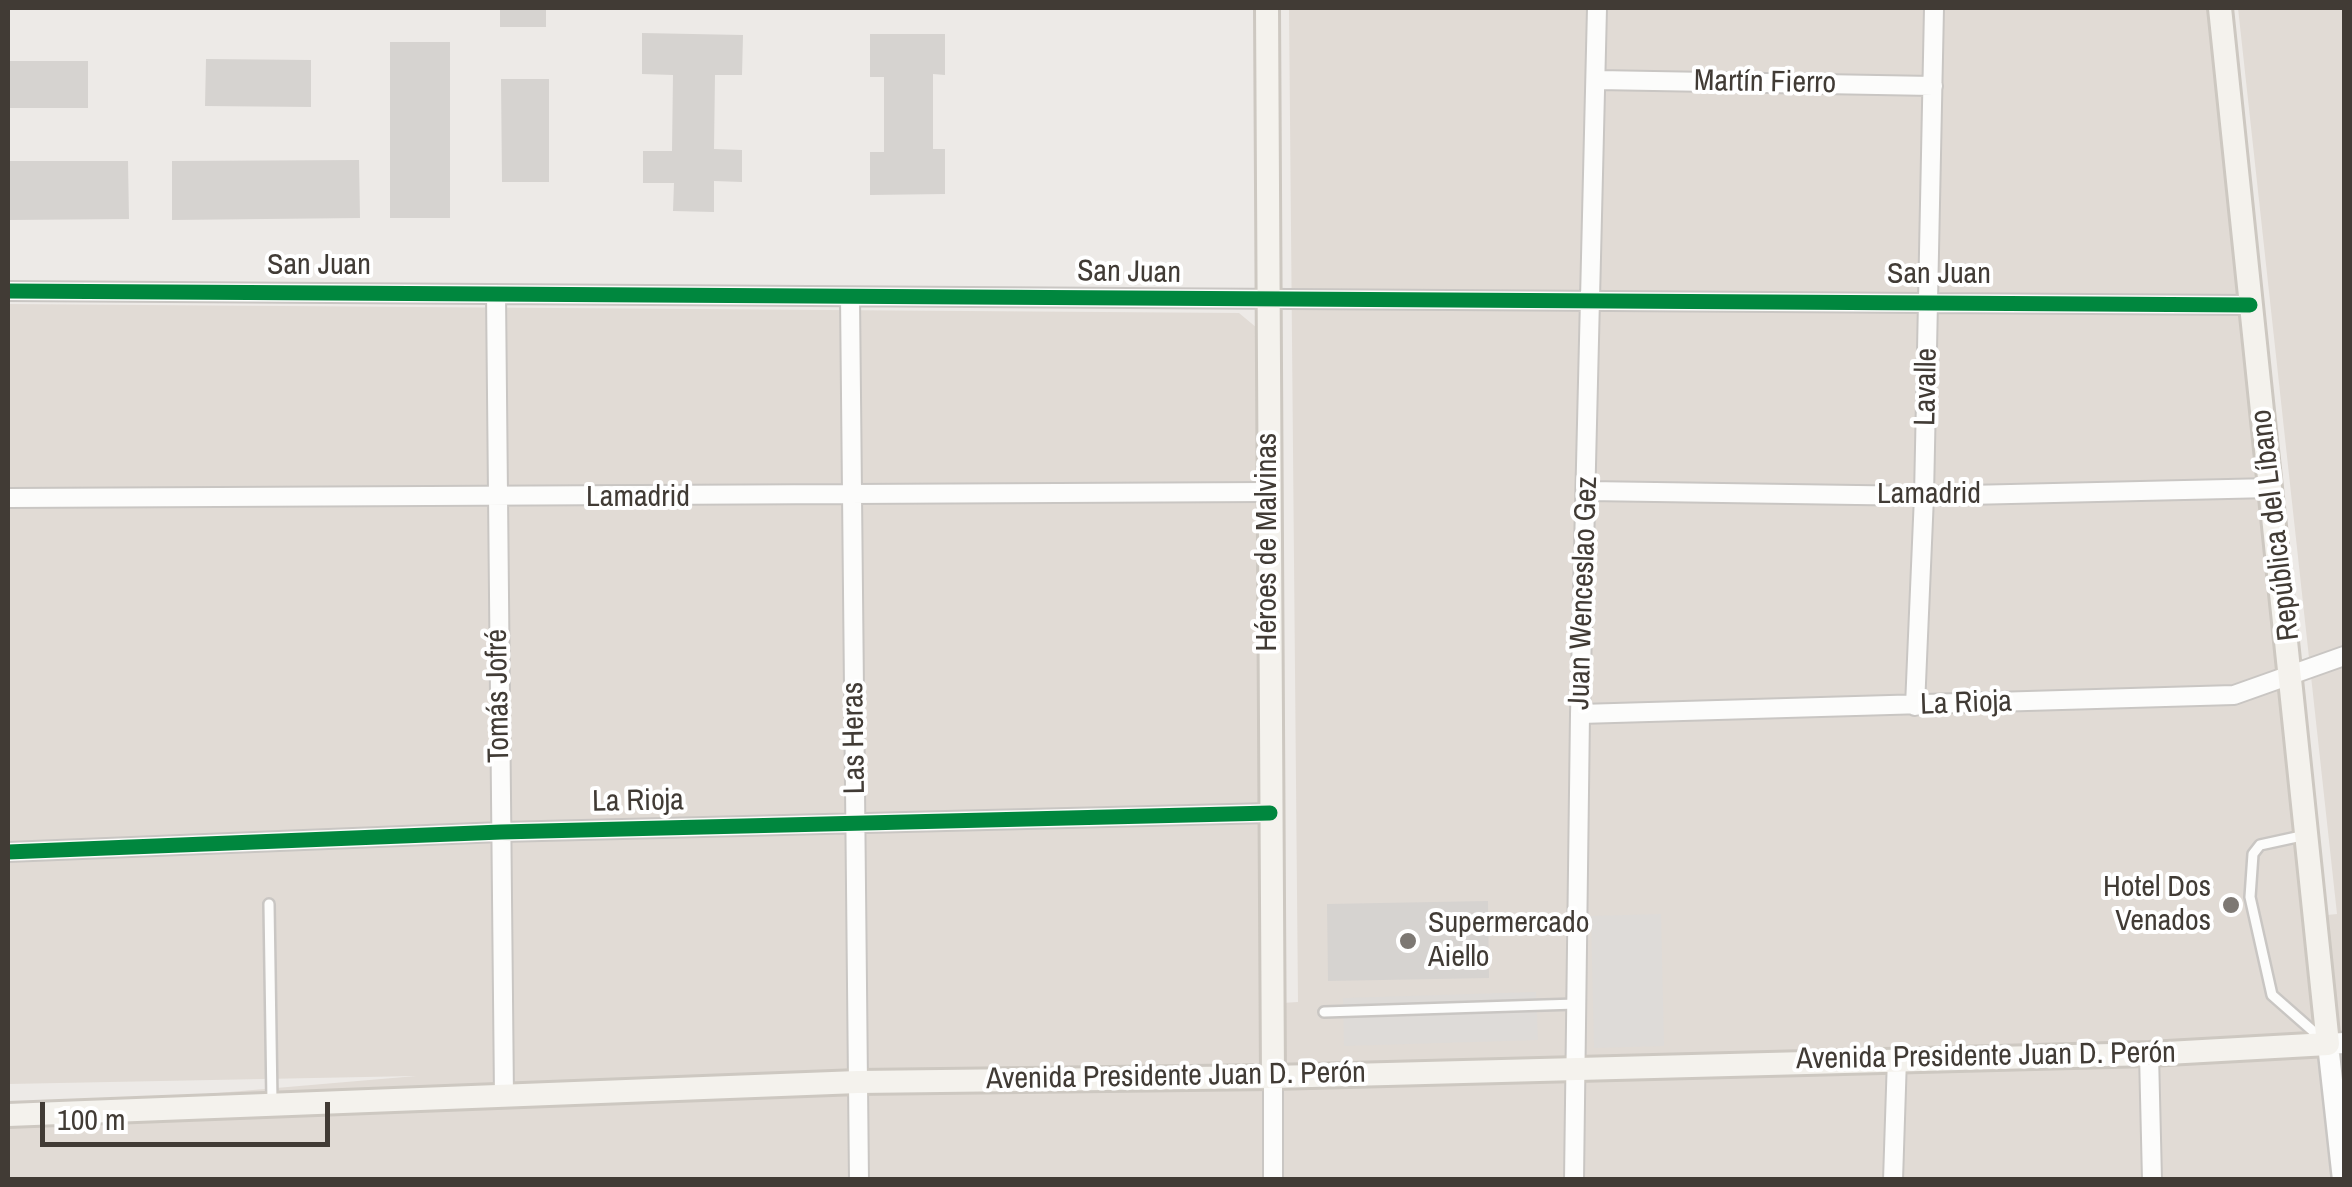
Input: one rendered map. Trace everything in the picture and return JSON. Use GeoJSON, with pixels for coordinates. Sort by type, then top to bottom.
{"type":"FeatureCollection","features":[{"type":"Feature","properties":{"kind":"main road","name":"Héroes de Malvinas"},"geometry":{"type":"LineString","coordinates":[[1266,8],[1274,1078]]}},
{"type":"Feature","properties":{"kind":"main road","name":"República del Líbano"},"geometry":{"type":"LineString","coordinates":[[2220,8],[2308,834],[2336,1044]]}},
{"type":"Feature","properties":{"kind":"main road","name":"Avenida Presidente Juan D. Perón"},"geometry":{"type":"LineString","coordinates":[[8,1115],[858,1082],[1274,1078],[2149,1054],[2336,1044]]}},
{"type":"Feature","properties":{"kind":"street","name":"Juan Wenceslao Gez"},"geometry":{"type":"LineString","coordinates":[[1574,1180],[1580,714],[1598,8]]}},
{"type":"Feature","properties":{"kind":"street","name":"Lavalle"},"geometry":{"type":"LineString","coordinates":[[1915,706],[1924,496],[1934,8]]}},
{"type":"Feature","properties":{"kind":"street","name":"Martín Fierro"},"geometry":{"type":"LineString","coordinates":[[1598,80],[1933,86]]}},
{"type":"Feature","properties":{"kind":"street","name":"San Juan"},"geometry":{"type":"LineString","coordinates":[[8,291],[1269,302],[2250,305]]}},
{"type":"Feature","properties":{"kind":"street","name":"Tomás Jofré"},"geometry":{"type":"LineString","coordinates":[[496,294],[504,1097]]}},
{"type":"Feature","properties":{"kind":"street","name":"Las Heras"},"geometry":{"type":"LineString","coordinates":[[850,297],[859,1180]]}},
{"type":"Feature","properties":{"kind":"street","name":"Lamadrid"},"geometry":{"type":"LineString","coordinates":[[1588,491],[1924,496],[2270,488]]}},
{"type":"Feature","properties":{"kind":"street","name":"Lamadrid"},"geometry":{"type":"LineString","coordinates":[[8,498],[852,497],[1268,492]]}},
{"type":"Feature","properties":{"kind":"street","name":"La Rioja"},"geometry":{"type":"LineString","coordinates":[[1580,714],[2234,695],[2344,656]]}},
{"type":"Feature","properties":{"kind":"street","name":"La Rioja"},"geometry":{"type":"LineString","coordinates":[[8,852],[500,832],[1270,813]]}},
{"type":"Feature","properties":{"kind":"street"},"geometry":{"type":"LineString","coordinates":[[2336,1044],[2343,1180]]}},
{"type":"Feature","properties":{"kind":"street"},"geometry":{"type":"LineString","coordinates":[[2149,1054],[2152,1180]]}},
{"type":"Feature","properties":{"kind":"street"},"geometry":{"type":"LineString","coordinates":[[1892,1180],[1897,1058]]}},
{"type":"Feature","properties":{"kind":"street"},"geometry":{"type":"LineString","coordinates":[[1273,1180],[1274,1078]]}},
{"type":"Feature","properties":{"kind":"lane"},"geometry":{"type":"LineString","coordinates":[[2308,834],[2260,845],[2253,854],[2250,898],[2272,995],[2336,1044]]}},
{"type":"Feature","properties":{"kind":"lane"},"geometry":{"type":"LineString","coordinates":[[268,904],[272,1105]]}},
{"type":"Feature","properties":{"kind":"lane"},"geometry":{"type":"LineString","coordinates":[[1324,1012],[1576,1004]]}},
{"type":"Feature","properties":{"kind":"shaded area"},"geometry":{"type":"Polygon","coordinates":[[[1289,8],[2210,8],[2307,917],[2337,914],[2238,8],[2344,8],[2344,1179],[8,1180],[8,1111],[416,1076],[8,1084],[8,304],[1239,313],[1257,328],[1265,1004],[1298,1002],[1289,8]]]}},
{"type":"Feature","properties":{"kind":"shaded area"},"geometry":{"type":"Polygon","coordinates":[[[1661,914],[1664,1046],[1594,1048],[1591,916],[1661,914]]]}},
{"type":"Feature","properties":{"kind":"shaded area"},"geometry":{"type":"Polygon","coordinates":[[[1536,992],[1538,1040],[1344,1046],[1343,998],[1536,992]]]}},
{"type":"Feature","properties":{"kind":"building"},"geometry":{"type":"Polygon","coordinates":[[[500,8],[546,8],[546,27],[500,27],[500,8]]]}},
{"type":"Feature","properties":{"kind":"building"},"geometry":{"type":"Polygon","coordinates":[[[642,33],[743,35],[742,75],[715,75],[714,149],[742,150],[742,182],[714,181],[714,212],[673,211],[674,183],[643,183],[643,151],[672,151],[673,75],[642,74],[642,33]]]}},
{"type":"Feature","properties":{"kind":"building"},"geometry":{"type":"Polygon","coordinates":[[[870,34],[945,34],[945,75],[933,74],[933,149],[945,149],[945,194],[870,195],[870,152],[884,152],[884,77],[870,77],[870,34]]]}},
{"type":"Feature","properties":{"kind":"building"},"geometry":{"type":"Polygon","coordinates":[[[390,42],[450,42],[450,218],[390,218],[390,42]]]}},
{"type":"Feature","properties":{"kind":"building"},"geometry":{"type":"Polygon","coordinates":[[[206,59],[311,60],[311,107],[205,106],[206,59]]]}},
{"type":"Feature","properties":{"kind":"building"},"geometry":{"type":"Polygon","coordinates":[[[8,61],[88,61],[88,108],[8,108],[8,61]]]}},
{"type":"Feature","properties":{"kind":"building"},"geometry":{"type":"Polygon","coordinates":[[[501,79],[549,79],[549,182],[502,182],[501,79]]]}},
{"type":"Feature","properties":{"kind":"building"},"geometry":{"type":"Polygon","coordinates":[[[359,160],[360,218],[172,220],[172,161],[359,160]]]}},
{"type":"Feature","properties":{"kind":"building"},"geometry":{"type":"Polygon","coordinates":[[[8,161],[128,161],[129,219],[8,220],[8,161]]]}},
{"type":"Feature","properties":{"kind":"building","name":"Supermercado Aiello"},"geometry":{"type":"Polygon","coordinates":[[[1488,901],[1489,978],[1328,981],[1327,904],[1488,901]]]}},
{"type":"Feature","properties":{"kind":"cycle path"},"geometry":{"type":"LineString","coordinates":[[8,291],[2250,305]]}},
{"type":"Feature","properties":{"kind":"cycle path"},"geometry":{"type":"LineString","coordinates":[[8,852],[501,832],[1270,813]]}},
{"type":"Feature","properties":{"kind":"place","name":"Hotel Dos Venados"},"geometry":{"type":"Point","coordinates":[2231,905]}},
{"type":"Feature","properties":{"kind":"place","name":"Supermercado Aiello"},"geometry":{"type":"Point","coordinates":[1408,941]}}]}
